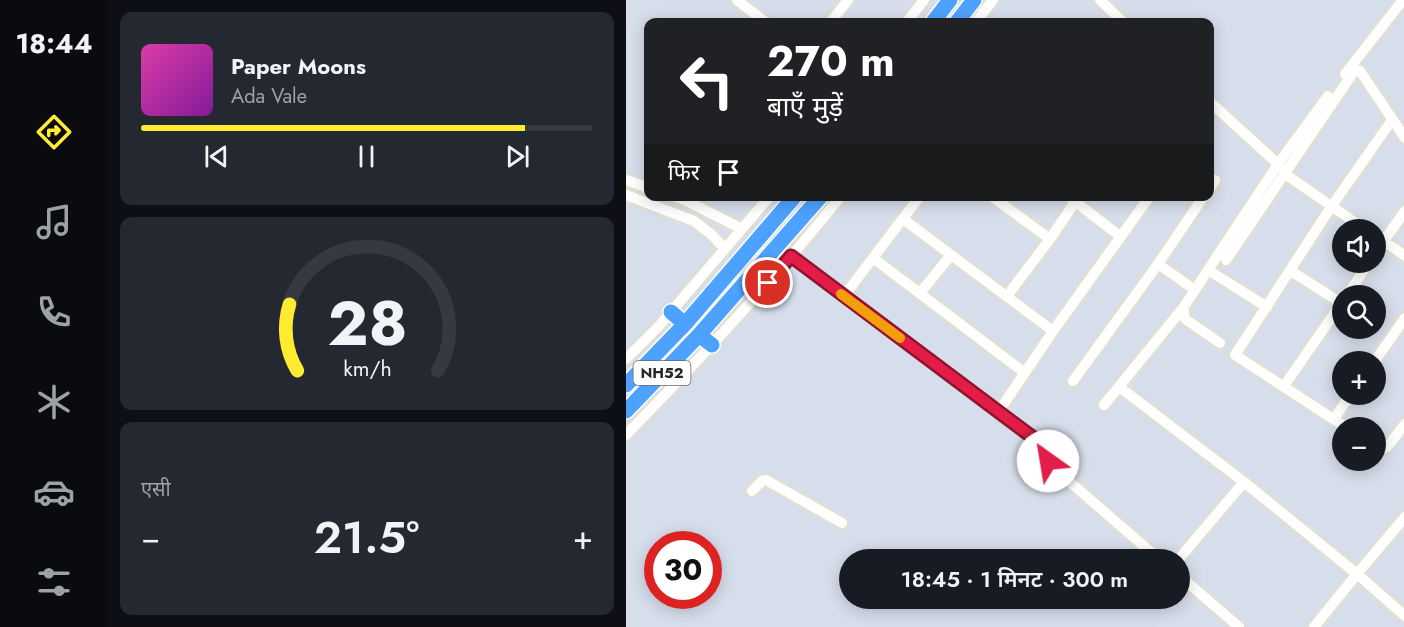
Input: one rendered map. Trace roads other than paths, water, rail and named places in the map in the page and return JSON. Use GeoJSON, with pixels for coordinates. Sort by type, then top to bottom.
{"type":"FeatureCollection","features":[{"type":"Feature","properties":{"kind":"highway"},"geometry":{"type":"LineString","coordinates":[[936,18],[950,0]]}},
{"type":"Feature","properties":{"kind":"highway"},"geometry":{"type":"LineString","coordinates":[[960,18],[974,0]]}},
{"type":"Feature","properties":{"kind":"highway","name":"NH52"},"geometry":{"type":"LineString","coordinates":[[626,385],[685,324],[791,201]]}},
{"type":"Feature","properties":{"kind":"highway","name":"NH52"},"geometry":{"type":"LineString","coordinates":[[626,411],[761,267],[817,201]]}},
{"type":"Feature","properties":{"kind":"highway"},"geometry":{"type":"LineString","coordinates":[[671,312],[685,324]]}},
{"type":"Feature","properties":{"kind":"highway"},"geometry":{"type":"LineString","coordinates":[[699,335],[712,345]]}},
{"type":"Feature","properties":{"kind":"street"},"geometry":{"type":"LineString","coordinates":[[737,0],[760,18]]}},
{"type":"Feature","properties":{"kind":"street"},"geometry":{"type":"LineString","coordinates":[[834,18],[848,0]]}},
{"type":"Feature","properties":{"kind":"street"},"geometry":{"type":"LineString","coordinates":[[910,18],[924,0]]}},
{"type":"Feature","properties":{"kind":"street"},"geometry":{"type":"LineString","coordinates":[[979,18],[993,0]]}},
{"type":"Feature","properties":{"kind":"street"},"geometry":{"type":"LineString","coordinates":[[1100,0],[1119,18]]}},
{"type":"Feature","properties":{"kind":"street"},"geometry":{"type":"LineString","coordinates":[[1104,405],[1183,308],[1278,164],[1403,0]]}},
{"type":"Feature","properties":{"kind":"street"},"geometry":{"type":"LineString","coordinates":[[1226,260],[1355,70],[1360,71],[1404,138]]}},
{"type":"Feature","properties":{"kind":"street"},"geometry":{"type":"LineString","coordinates":[[1214,106],[1278,164],[1285,174],[1349,219]]}},
{"type":"Feature","properties":{"kind":"street"},"geometry":{"type":"LineString","coordinates":[[1332,418],[1235,355],[1331,207],[1392,120]]}},
{"type":"Feature","properties":{"kind":"street"},"geometry":{"type":"LineString","coordinates":[[626,180],[644,187]]}},
{"type":"Feature","properties":{"kind":"street"},"geometry":{"type":"LineString","coordinates":[[626,195],[694,221],[725,249]]}},
{"type":"Feature","properties":{"kind":"street"},"geometry":{"type":"LineString","coordinates":[[685,201],[742,229]]}},
{"type":"Feature","properties":{"kind":"street"},"geometry":{"type":"LineString","coordinates":[[626,359],[671,312],[766,201]]}},
{"type":"Feature","properties":{"kind":"street"},"geometry":{"type":"LineString","coordinates":[[626,435],[712,345],[837,201]]}},
{"type":"Feature","properties":{"kind":"street"},"geometry":{"type":"LineString","coordinates":[[845,296],[916,201]]}},
{"type":"Feature","properties":{"kind":"street"},"geometry":{"type":"LineString","coordinates":[[998,201],[1050,239]]}},
{"type":"Feature","properties":{"kind":"street"},"geometry":{"type":"LineString","coordinates":[[1007,296],[1050,239],[1071,201]]}},
{"type":"Feature","properties":{"kind":"street"},"geometry":{"type":"LineString","coordinates":[[1075,201],[1121,237]]}},
{"type":"Feature","properties":{"kind":"street"},"geometry":{"type":"LineString","coordinates":[[999,411],[1146,201]]}},
{"type":"Feature","properties":{"kind":"street"},"geometry":{"type":"LineString","coordinates":[[1073,381],[1201,201]]}},
{"type":"Feature","properties":{"kind":"street"},"geometry":{"type":"LineString","coordinates":[[1386,232],[1404,211]]}},
{"type":"Feature","properties":{"kind":"street"},"geometry":{"type":"LineString","coordinates":[[701,227],[708,212]]}},
{"type":"Feature","properties":{"kind":"street"},"geometry":{"type":"LineString","coordinates":[[902,219],[1053,331]]}},
{"type":"Feature","properties":{"kind":"street"},"geometry":{"type":"LineString","coordinates":[[1386,243],[1404,256]]}},
{"type":"Feature","properties":{"kind":"street"},"geometry":{"type":"LineString","coordinates":[[920,293],[951,255]]}},
{"type":"Feature","properties":{"kind":"street"},"geometry":{"type":"LineString","coordinates":[[791,256],[1043,445],[1049,453],[1048,461],[1032,481]]}},
{"type":"Feature","properties":{"kind":"street"},"geometry":{"type":"LineString","coordinates":[[873,258],[1025,373]]}},
{"type":"Feature","properties":{"kind":"street"},"geometry":{"type":"LineString","coordinates":[[1158,264],[1195,290]]}},
{"type":"Feature","properties":{"kind":"street"},"geometry":{"type":"LineString","coordinates":[[1208,270],[1266,307]]}},
{"type":"Feature","properties":{"kind":"street"},"geometry":{"type":"LineString","coordinates":[[1291,271],[1332,293]]}},
{"type":"Feature","properties":{"kind":"street"},"geometry":{"type":"LineString","coordinates":[[1183,308],[1185,319],[1220,343]]}},
{"type":"Feature","properties":{"kind":"street"},"geometry":{"type":"LineString","coordinates":[[1284,386],[1332,317]]}},
{"type":"Feature","properties":{"kind":"street"},"geometry":{"type":"LineString","coordinates":[[1382,351],[1404,318]]}},
{"type":"Feature","properties":{"kind":"street"},"geometry":{"type":"LineString","coordinates":[[1122,389],[1244,482],[1357,574],[1404,616]]}},
{"type":"Feature","properties":{"kind":"street"},"geometry":{"type":"LineString","coordinates":[[1386,447],[1404,424]]}},
{"type":"Feature","properties":{"kind":"street"},"geometry":{"type":"LineString","coordinates":[[1056,470],[1147,549]]}},
{"type":"Feature","properties":{"kind":"street"},"geometry":{"type":"LineString","coordinates":[[752,491],[762,480],[766,480],[842,523]]}},
{"type":"Feature","properties":{"kind":"street"},"geometry":{"type":"LineString","coordinates":[[1187,549],[1244,482]]}},
{"type":"Feature","properties":{"kind":"street"},"geometry":{"type":"LineString","coordinates":[[1314,627],[1404,517]]}},
{"type":"Feature","properties":{"kind":"street"},"geometry":{"type":"LineString","coordinates":[[1190,585],[1239,627]]}}]}
